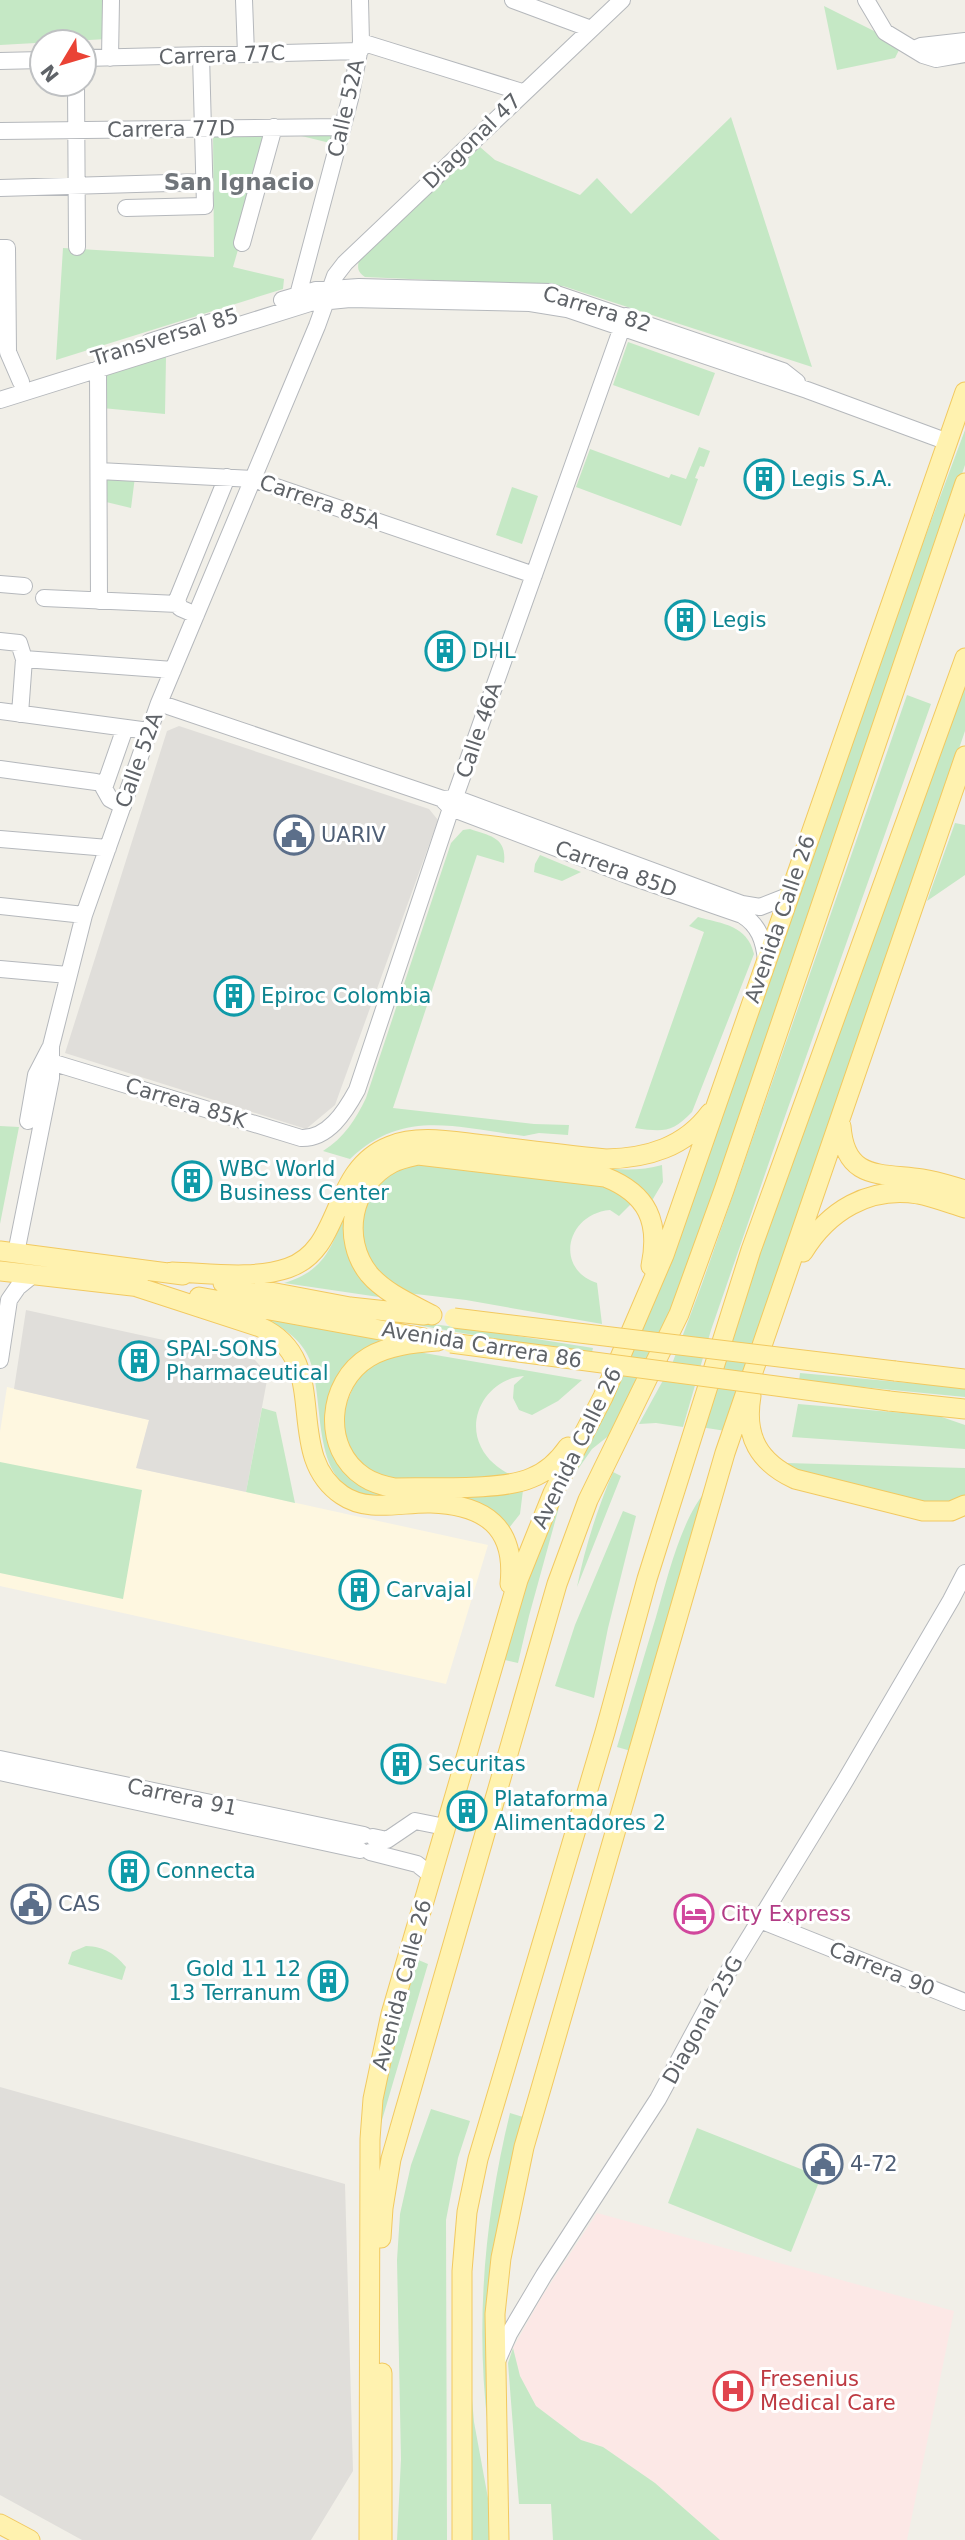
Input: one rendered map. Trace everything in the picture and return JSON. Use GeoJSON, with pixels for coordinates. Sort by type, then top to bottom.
{"type":"FeatureCollection","features":[{"type":"Feature","properties":{"kind":"main road","name":"Avenida Calle 26"},"geometry":{"type":"LineString","coordinates":[[369,2540],[370,2139],[373,2099],[391,2014],[507,1615],[530,1548],[553,1493],[603,1397],[664,1255],[965,392]]}},
{"type":"Feature","properties":{"kind":"main road","name":"Avenida Calle 26"},"geometry":{"type":"LineString","coordinates":[[382,2540],[381,2228],[391,2159],[401,2120],[571,1542],[596,1482],[631,1415],[683,1301],[724,1190],[965,483]]}},
{"type":"Feature","properties":{"kind":"main road"},"geometry":{"type":"LineString","coordinates":[[462,2540],[463,2249],[467,2212],[478,2159],[606,1732],[647,1579],[751,1250],[965,658]]}},
{"type":"Feature","properties":{"kind":"main road"},"geometry":{"type":"LineString","coordinates":[[499,2540],[495,2314],[501,2258],[524,2147],[712,1494],[961,780],[965,756]]}},
{"type":"Feature","properties":{"kind":"main road"},"geometry":{"type":"LineString","coordinates":[[172,1272],[244,1274],[276,1272],[292,1267],[314,1250],[326,1235],[354,1173],[365,1162],[393,1144],[432,1140],[627,1159],[662,1151],[679,1142],[704,1121],[718,1104]]}},
{"type":"Feature","properties":{"kind":"main road"},"geometry":{"type":"LineString","coordinates":[[840,1121],[842,1141],[847,1154],[851,1161],[867,1172],[924,1180],[965,1190]]}},
{"type":"Feature","properties":{"kind":"main road"},"geometry":{"type":"LineString","coordinates":[[432,1315],[380,1285],[363,1265],[354,1242],[354,1214],[358,1197],[367,1183],[392,1162],[418,1155],[605,1177],[629,1189],[648,1212],[653,1227],[653,1253],[640,1312]]}},
{"type":"Feature","properties":{"kind":"main road"},"geometry":{"type":"LineString","coordinates":[[785,1283],[810,1240],[833,1216],[853,1202],[875,1195],[904,1193],[920,1194],[965,1208]]}},
{"type":"Feature","properties":{"kind":"main road","name":"Avenida Carrera 86"},"geometry":{"type":"LineString","coordinates":[[8,1252],[172,1272],[349,1307],[965,1380]]}},
{"type":"Feature","properties":{"kind":"main road","name":"Avenida Carrera 86"},"geometry":{"type":"LineString","coordinates":[[0,1271],[131,1285],[444,1342],[955,1408]]}},
{"type":"Feature","properties":{"kind":"main road"},"geometry":{"type":"LineString","coordinates":[[131,1285],[260,1327],[281,1339],[292,1353],[300,1371],[316,1468],[330,1486],[344,1497],[363,1504],[431,1503],[462,1506],[492,1521],[504,1535],[510,1551],[512,1570],[507,1615]]}},
{"type":"Feature","properties":{"kind":"main road"},"geometry":{"type":"LineString","coordinates":[[444,1342],[392,1348],[368,1358],[351,1371],[336,1397],[335,1427],[347,1460],[363,1476],[380,1485],[395,1488],[488,1486],[533,1478],[558,1460],[603,1397]]}},
{"type":"Feature","properties":{"kind":"main road"},"geometry":{"type":"LineString","coordinates":[[755,1368],[749,1405],[751,1433],[760,1453],[778,1471],[795,1479],[923,1511],[951,1511],[965,1505]]}},
{"type":"Feature","properties":{"kind":"main road"},"geometry":{"type":"LineString","coordinates":[[929,1375],[965,1372]]}},
{"type":"Feature","properties":{"kind":"main road"},"geometry":{"type":"LineString","coordinates":[[363,2540],[369,2517]]}},
{"type":"Feature","properties":{"kind":"main road"},"geometry":{"type":"LineString","coordinates":[[0,2524],[30,2540]]}},
{"type":"Feature","properties":{"kind":"street"},"geometry":{"type":"LineString","coordinates":[[110,58],[111,0]]}},
{"type":"Feature","properties":{"kind":"street"},"geometry":{"type":"LineString","coordinates":[[244,0],[246,54]]}},
{"type":"Feature","properties":{"kind":"street","name":"Calle 52A"},"geometry":{"type":"LineString","coordinates":[[298,295],[343,127],[360,47],[360,0]]}},
{"type":"Feature","properties":{"kind":"street"},"geometry":{"type":"LineString","coordinates":[[513,0],[591,29]]}},
{"type":"Feature","properties":{"kind":"street","name":"Diagonal 47"},"geometry":{"type":"LineString","coordinates":[[328,294],[335,276],[345,263],[522,92],[622,0]]}},
{"type":"Feature","properties":{"kind":"street"},"geometry":{"type":"LineString","coordinates":[[866,0],[885,32],[914,50],[936,59],[965,54]]}},
{"type":"Feature","properties":{"kind":"street"},"geometry":{"type":"LineString","coordinates":[[914,50],[965,41]]}},
{"type":"Feature","properties":{"kind":"street","name":"Carrera 77C"},"geometry":{"type":"LineString","coordinates":[[98,58],[246,54],[360,47],[522,92]]}},
{"type":"Feature","properties":{"kind":"street"},"geometry":{"type":"LineString","coordinates":[[126,208],[205,206],[201,55]]}},
{"type":"Feature","properties":{"kind":"street"},"geometry":{"type":"LineString","coordinates":[[0,61],[28,60]]}},
{"type":"Feature","properties":{"kind":"street"},"geometry":{"type":"LineString","coordinates":[[76,98],[77,247]]}},
{"type":"Feature","properties":{"kind":"street"},"geometry":{"type":"LineString","coordinates":[[243,243],[274,127]]}},
{"type":"Feature","properties":{"kind":"street","name":"Carrera 77D"},"geometry":{"type":"LineString","coordinates":[[0,131],[343,127]]}},
{"type":"Feature","properties":{"kind":"street"},"geometry":{"type":"LineString","coordinates":[[0,188],[204,182]]}},
{"type":"Feature","properties":{"kind":"street"},"geometry":{"type":"LineString","coordinates":[[3,248],[8,352],[21,382]]}},
{"type":"Feature","properties":{"kind":"street","name":"Carrera 82"},"geometry":{"type":"LineString","coordinates":[[328,294],[533,290],[565,294],[623,322],[783,371],[807,390],[947,442]]}},
{"type":"Feature","properties":{"kind":"street","name":"Calle 52A"},"geometry":{"type":"LineString","coordinates":[[8,1252],[51,1078],[51,1054],[84,915],[159,703],[328,294]]}},
{"type":"Feature","properties":{"kind":"street","name":"Transversal 85"},"geometry":{"type":"LineString","coordinates":[[0,400],[38,382],[298,295],[328,294]]}},
{"type":"Feature","properties":{"kind":"street","name":"Transversal 85"},"geometry":{"type":"LineString","coordinates":[[0,388],[98,369],[292,308],[328,294]]}},
{"type":"Feature","properties":{"kind":"street","name":"Calle 46A"},"geometry":{"type":"LineString","coordinates":[[320,1133],[341,1116],[357,1090],[450,802],[623,322]]}},
{"type":"Feature","properties":{"kind":"street"},"geometry":{"type":"LineString","coordinates":[[98,369],[99,601]]}},
{"type":"Feature","properties":{"kind":"street","name":"Carrera 85A"},"geometry":{"type":"LineString","coordinates":[[99,471],[253,479],[534,575]]}},
{"type":"Feature","properties":{"kind":"street"},"geometry":{"type":"LineString","coordinates":[[177,604],[227,477]]}},
{"type":"Feature","properties":{"kind":"street"},"geometry":{"type":"LineString","coordinates":[[0,583],[24,586]]}},
{"type":"Feature","properties":{"kind":"street"},"geometry":{"type":"LineString","coordinates":[[44,598],[177,604],[196,615]]}},
{"type":"Feature","properties":{"kind":"street"},"geometry":{"type":"LineString","coordinates":[[0,641],[16,642],[24,659],[20,714]]}},
{"type":"Feature","properties":{"kind":"street"},"geometry":{"type":"LineString","coordinates":[[24,659],[173,670]]}},
{"type":"Feature","properties":{"kind":"street","name":"Carrera 85D"},"geometry":{"type":"LineString","coordinates":[[159,703],[742,904],[760,907],[788,896]]}},
{"type":"Feature","properties":{"kind":"street"},"geometry":{"type":"LineString","coordinates":[[0,711],[149,731]]}},
{"type":"Feature","properties":{"kind":"street"},"geometry":{"type":"LineString","coordinates":[[104,788],[125,728]]}},
{"type":"Feature","properties":{"kind":"street"},"geometry":{"type":"LineString","coordinates":[[0,769],[96,782],[104,788],[110,799],[122,806]]}},
{"type":"Feature","properties":{"kind":"street","name":"Carrera 85D"},"geometry":{"type":"LineString","coordinates":[[450,802],[635,878],[742,915],[750,920],[761,935],[766,960]]}},
{"type":"Feature","properties":{"kind":"street"},"geometry":{"type":"LineString","coordinates":[[0,839],[108,848]]}},
{"type":"Feature","properties":{"kind":"street"},"geometry":{"type":"LineString","coordinates":[[0,906],[84,915]]}},
{"type":"Feature","properties":{"kind":"street"},"geometry":{"type":"LineString","coordinates":[[0,969],[68,975]]}},
{"type":"Feature","properties":{"kind":"street"},"geometry":{"type":"LineString","coordinates":[[28,1121],[36,1075],[51,1054]]}},
{"type":"Feature","properties":{"kind":"street","name":"Carrera 85K"},"geometry":{"type":"LineString","coordinates":[[51,1054],[301,1138],[311,1138],[320,1133]]}},
{"type":"Feature","properties":{"kind":"street"},"geometry":{"type":"LineString","coordinates":[[0,1360],[9,1300],[18,1287],[34,1274]]}},
{"type":"Feature","properties":{"kind":"street"},"geometry":{"type":"LineString","coordinates":[[955,1408],[965,1419]]}},
{"type":"Feature","properties":{"kind":"street","name":"Diagonal 25G"},"geometry":{"type":"LineString","coordinates":[[494,2366],[509,2333],[544,2275],[659,2099],[714,1994],[965,1573]]}},
{"type":"Feature","properties":{"kind":"street","name":"Diagonal 25G"},"geometry":{"type":"LineString","coordinates":[[951,1600],[965,1585]]}},
{"type":"Feature","properties":{"kind":"street","name":"Carrera 91"},"geometry":{"type":"LineString","coordinates":[[0,1759],[373,1845],[420,1865],[431,1875]]}},
{"type":"Feature","properties":{"kind":"street","name":"Carrera 91"},"geometry":{"type":"LineString","coordinates":[[0,1772],[373,1845]]}},
{"type":"Feature","properties":{"kind":"street"},"geometry":{"type":"LineString","coordinates":[[373,1845],[415,1821],[443,1833]]}},
{"type":"Feature","properties":{"kind":"street","name":"Carrera 91"},"geometry":{"type":"LineString","coordinates":[[400,1858],[427,1854],[443,1833]]}},
{"type":"Feature","properties":{"kind":"street","name":"Carrera 90"},"geometry":{"type":"LineString","coordinates":[[760,1920],[965,2002]]}},
{"type":"Feature","properties":{"kind":"shaded area"},"geometry":{"type":"Polygon","coordinates":[[[179,726],[429,809],[438,820],[335,1105],[306,1129],[65,1053],[167,731],[179,726]]]}},
{"type":"Feature","properties":{"kind":"shaded area"},"geometry":{"type":"Polygon","coordinates":[[[26,1310],[255,1360],[268,1375],[246,1492],[136,1468],[149,1420],[14,1389],[26,1310]]]}},
{"type":"Feature","properties":{"kind":"shaded area","name":"Carvajal"},"geometry":{"type":"Polygon","coordinates":[[[7,1387],[149,1420],[137,1468],[488,1545],[446,1684],[0,1586],[0,1432],[7,1387]]]}},
{"type":"Feature","properties":{"kind":"shaded area"},"geometry":{"type":"Polygon","coordinates":[[[0,2087],[345,2184],[353,2471],[311,2540],[82,2540],[0,2495],[0,2087]]]}},
{"type":"Feature","properties":{"kind":"shaded area","name":"Fresenius Medical Care"},"geometry":{"type":"Polygon","coordinates":[[[597,2213],[954,2311],[907,2540],[720,2540],[655,2483],[603,2447],[581,2440],[536,2406],[520,2376],[513,2348],[541,2298],[597,2213]]]}},
{"type":"Feature","properties":{"kind":"green space"},"geometry":{"type":"Polygon","coordinates":[[[0,0],[106,0],[107,39],[98,40],[98,28],[28,28],[28,43],[0,45],[0,0]]]}},
{"type":"Feature","properties":{"kind":"green space"},"geometry":{"type":"Polygon","coordinates":[[[824,6],[896,42],[900,48],[895,58],[837,70],[824,6]]]}},
{"type":"Feature","properties":{"kind":"green space"},"geometry":{"type":"Polygon","coordinates":[[[731,117],[812,367],[563,286],[365,277],[359,270],[359,260],[480,147],[495,160],[580,195],[597,178],[631,214],[731,117]]]}},
{"type":"Feature","properties":{"kind":"green space"},"geometry":{"type":"Polygon","coordinates":[[[333,129],[330,143],[277,130],[333,129]]]}},
{"type":"Feature","properties":{"kind":"green space"},"geometry":{"type":"Polygon","coordinates":[[[273,130],[233,267],[284,279],[283,289],[56,360],[63,248],[214,257],[213,131],[273,130]]]}},
{"type":"Feature","properties":{"kind":"green space"},"geometry":{"type":"Polygon","coordinates":[[[628,342],[715,373],[699,416],[613,385],[628,342]]]}},
{"type":"Feature","properties":{"kind":"green space"},"geometry":{"type":"Polygon","coordinates":[[[166,357],[165,414],[102,408],[101,375],[166,357]]]}},
{"type":"Feature","properties":{"kind":"green space"},"geometry":{"type":"Polygon","coordinates":[[[965,430],[965,465],[685,1280],[616,1430],[592,1449],[569,1482],[559,1507],[518,1663],[505,1660],[416,1959],[428,1964],[372,2154],[391,2033],[537,1541],[612,1392],[903,590],[965,430]]]}},
{"type":"Feature","properties":{"kind":"green space"},"geometry":{"type":"Polygon","coordinates":[[[699,447],[710,451],[704,467],[700,466],[695,478],[698,479],[681,526],[576,487],[590,449],[669,478],[671,474],[686,479],[699,447]]]}},
{"type":"Feature","properties":{"kind":"green space"},"geometry":{"type":"Polygon","coordinates":[[[102,468],[136,469],[131,508],[102,501],[102,468]]]}},
{"type":"Feature","properties":{"kind":"green space"},"geometry":{"type":"Polygon","coordinates":[[[512,487],[538,496],[522,544],[496,535],[512,487]]]}},
{"type":"Feature","properties":{"kind":"green space"},"geometry":{"type":"Polygon","coordinates":[[[965,670],[965,731],[726,1431],[700,1427],[728,1332],[965,670]]]}},
{"type":"Feature","properties":{"kind":"green space"},"geometry":{"type":"Polygon","coordinates":[[[907,695],[931,704],[711,1330],[683,1427],[656,1423],[639,1424],[672,1364],[702,1284],[907,695]]]}},
{"type":"Feature","properties":{"kind":"green space"},"geometry":{"type":"Polygon","coordinates":[[[955,823],[965,825],[965,875],[927,901],[955,823]]]}},
{"type":"Feature","properties":{"kind":"green space"},"geometry":{"type":"Polygon","coordinates":[[[470,829],[490,836],[500,843],[504,863],[477,855],[393,1108],[534,1124],[569,1125],[568,1135],[539,1133],[524,1136],[432,1125],[391,1133],[370,1143],[350,1159],[323,1151],[349,1128],[366,1098],[451,843],[463,830],[470,829]]]}},
{"type":"Feature","properties":{"kind":"green space"},"geometry":{"type":"Polygon","coordinates":[[[540,855],[581,872],[562,881],[534,872],[540,855]]]}},
{"type":"Feature","properties":{"kind":"green space"},"geometry":{"type":"Polygon","coordinates":[[[698,917],[740,931],[751,944],[754,954],[692,1112],[679,1124],[666,1129],[635,1128],[704,932],[689,926],[698,917]]]}},
{"type":"Feature","properties":{"kind":"green space"},"geometry":{"type":"Polygon","coordinates":[[[0,1126],[19,1127],[0,1224],[0,1126]]]}},
{"type":"Feature","properties":{"kind":"green space"},"geometry":{"type":"Polygon","coordinates":[[[407,1161],[599,1179],[635,1200],[619,1216],[610,1210],[583,1221],[575,1231],[571,1243],[575,1266],[583,1276],[597,1283],[602,1324],[466,1300],[407,1293],[381,1276],[363,1249],[361,1221],[366,1201],[379,1179],[407,1161]]]}},
{"type":"Feature","properties":{"kind":"green space"},"geometry":{"type":"Polygon","coordinates":[[[662,1165],[663,1182],[650,1204],[597,1167],[630,1169],[662,1165]]]}},
{"type":"Feature","properties":{"kind":"green space"},"geometry":{"type":"Polygon","coordinates":[[[345,1213],[345,1240],[350,1260],[379,1297],[284,1283],[308,1272],[324,1257],[345,1213]]]}},
{"type":"Feature","properties":{"kind":"green space"},"geometry":{"type":"Polygon","coordinates":[[[372,1317],[473,1329],[593,1348],[591,1356],[372,1317]]]}},
{"type":"Feature","properties":{"kind":"green space"},"geometry":{"type":"Polygon","coordinates":[[[264,1318],[387,1341],[357,1358],[333,1441],[401,1497],[368,1496],[349,1488],[336,1475],[327,1457],[322,1436],[314,1373],[308,1356],[295,1338],[264,1318]]]}},
{"type":"Feature","properties":{"kind":"green space"},"geometry":{"type":"Polygon","coordinates":[[[411,1352],[582,1380],[558,1401],[532,1415],[519,1410],[513,1398],[514,1385],[524,1376],[501,1383],[484,1400],[476,1423],[481,1447],[494,1464],[513,1476],[400,1484],[375,1476],[355,1458],[344,1434],[345,1407],[355,1383],[367,1368],[394,1354],[411,1352]]]}},
{"type":"Feature","properties":{"kind":"green space"},"geometry":{"type":"Polygon","coordinates":[[[800,1373],[965,1388],[965,1397],[799,1381],[800,1373]]]}},
{"type":"Feature","properties":{"kind":"green space"},"geometry":{"type":"Polygon","coordinates":[[[798,1404],[939,1416],[965,1425],[965,1449],[792,1437],[798,1404]]]}},
{"type":"Feature","properties":{"kind":"green space"},"geometry":{"type":"Polygon","coordinates":[[[262,1408],[276,1412],[295,1503],[246,1492],[262,1408]]]}},
{"type":"Feature","properties":{"kind":"green space"},"geometry":{"type":"Polygon","coordinates":[[[0,1462],[142,1490],[123,1599],[0,1573],[0,1462]]]}},
{"type":"Feature","properties":{"kind":"green space"},"geometry":{"type":"Polygon","coordinates":[[[786,1463],[965,1468],[965,1498],[941,1507],[791,1472],[786,1463]]]}},
{"type":"Feature","properties":{"kind":"green space"},"geometry":{"type":"Polygon","coordinates":[[[613,1472],[621,1476],[577,1587],[592,1529],[613,1472]]]}},
{"type":"Feature","properties":{"kind":"green space"},"geometry":{"type":"Polygon","coordinates":[[[709,1487],[524,2132],[488,2427],[482,2348],[483,2308],[489,2229],[501,2151],[510,2113],[523,2117],[631,1751],[617,1747],[677,1548],[691,1515],[709,1487]]]}},
{"type":"Feature","properties":{"kind":"green space"},"geometry":{"type":"Polygon","coordinates":[[[523,1490],[520,1514],[509,1528],[438,1495],[523,1490]]]}},
{"type":"Feature","properties":{"kind":"green space"},"geometry":{"type":"Polygon","coordinates":[[[623,1511],[636,1516],[594,1698],[555,1686],[575,1625],[623,1511]]]}},
{"type":"Feature","properties":{"kind":"green space"},"geometry":{"type":"Polygon","coordinates":[[[86,1946],[104,1949],[117,1958],[126,1967],[122,1980],[68,1964],[72,1952],[86,1946]]]}},
{"type":"Feature","properties":{"kind":"green space"},"geometry":{"type":"Polygon","coordinates":[[[431,2109],[470,2121],[458,2158],[446,2220],[447,2540],[397,2540],[401,2459],[397,2260],[400,2214],[411,2165],[431,2109]]]}},
{"type":"Feature","properties":{"kind":"green space"},"geometry":{"type":"Polygon","coordinates":[[[697,2128],[821,2177],[791,2252],[668,2203],[697,2128]]]}},
{"type":"Feature","properties":{"kind":"green space"},"geometry":{"type":"Polygon","coordinates":[[[513,2348],[520,2376],[536,2406],[581,2440],[603,2447],[655,2483],[720,2540],[553,2540],[551,2504],[519,2504],[508,2363],[513,2348]]]}},
{"type":"Feature","properties":{"kind":"green space"},"geometry":{"type":"Polygon","coordinates":[[[469,2365],[474,2422],[490,2509],[491,2540],[468,2540],[469,2365]]]}},
{"type":"Feature","properties":{"kind":"place","name":"Legis S.A."},"geometry":{"type":"Point","coordinates":[764,479]}},
{"type":"Feature","properties":{"kind":"place","name":"Legis"},"geometry":{"type":"Point","coordinates":[685,620]}},
{"type":"Feature","properties":{"kind":"place","name":"DHL"},"geometry":{"type":"Point","coordinates":[445,651]}},
{"type":"Feature","properties":{"kind":"place","name":"UARIV"},"geometry":{"type":"Point","coordinates":[294,835]}},
{"type":"Feature","properties":{"kind":"place","name":"Epiroc Colombia"},"geometry":{"type":"Point","coordinates":[234,996]}},
{"type":"Feature","properties":{"kind":"place","name":"WBC World Business Center"},"geometry":{"type":"Point","coordinates":[192,1181]}},
{"type":"Feature","properties":{"kind":"place","name":"SPAI-SONS Pharmaceutical"},"geometry":{"type":"Point","coordinates":[139,1361]}},
{"type":"Feature","properties":{"kind":"place","name":"Carvajal"},"geometry":{"type":"Point","coordinates":[359,1590]}},
{"type":"Feature","properties":{"kind":"place","name":"Securitas"},"geometry":{"type":"Point","coordinates":[401,1764]}},
{"type":"Feature","properties":{"kind":"place","name":"Plataforma Alimentadores 2"},"geometry":{"type":"Point","coordinates":[467,1811]}},
{"type":"Feature","properties":{"kind":"place","name":"Connecta"},"geometry":{"type":"Point","coordinates":[129,1871]}},
{"type":"Feature","properties":{"kind":"place","name":"CAS"},"geometry":{"type":"Point","coordinates":[31,1904]}},
{"type":"Feature","properties":{"kind":"place","name":"City Express"},"geometry":{"type":"Point","coordinates":[694,1914]}},
{"type":"Feature","properties":{"kind":"place","name":"Gold 11 12 13 Terranum"},"geometry":{"type":"Point","coordinates":[328,1981]}},
{"type":"Feature","properties":{"kind":"place","name":"4-72"},"geometry":{"type":"Point","coordinates":[823,2164]}},
{"type":"Feature","properties":{"kind":"place","name":"Fresenius Medical Care"},"geometry":{"type":"Point","coordinates":[733,2391]}},
{"type":"Feature","properties":{"kind":"district","name":"San Ignacio"},"geometry":{"type":"Point","coordinates":[239,182]}}]}
